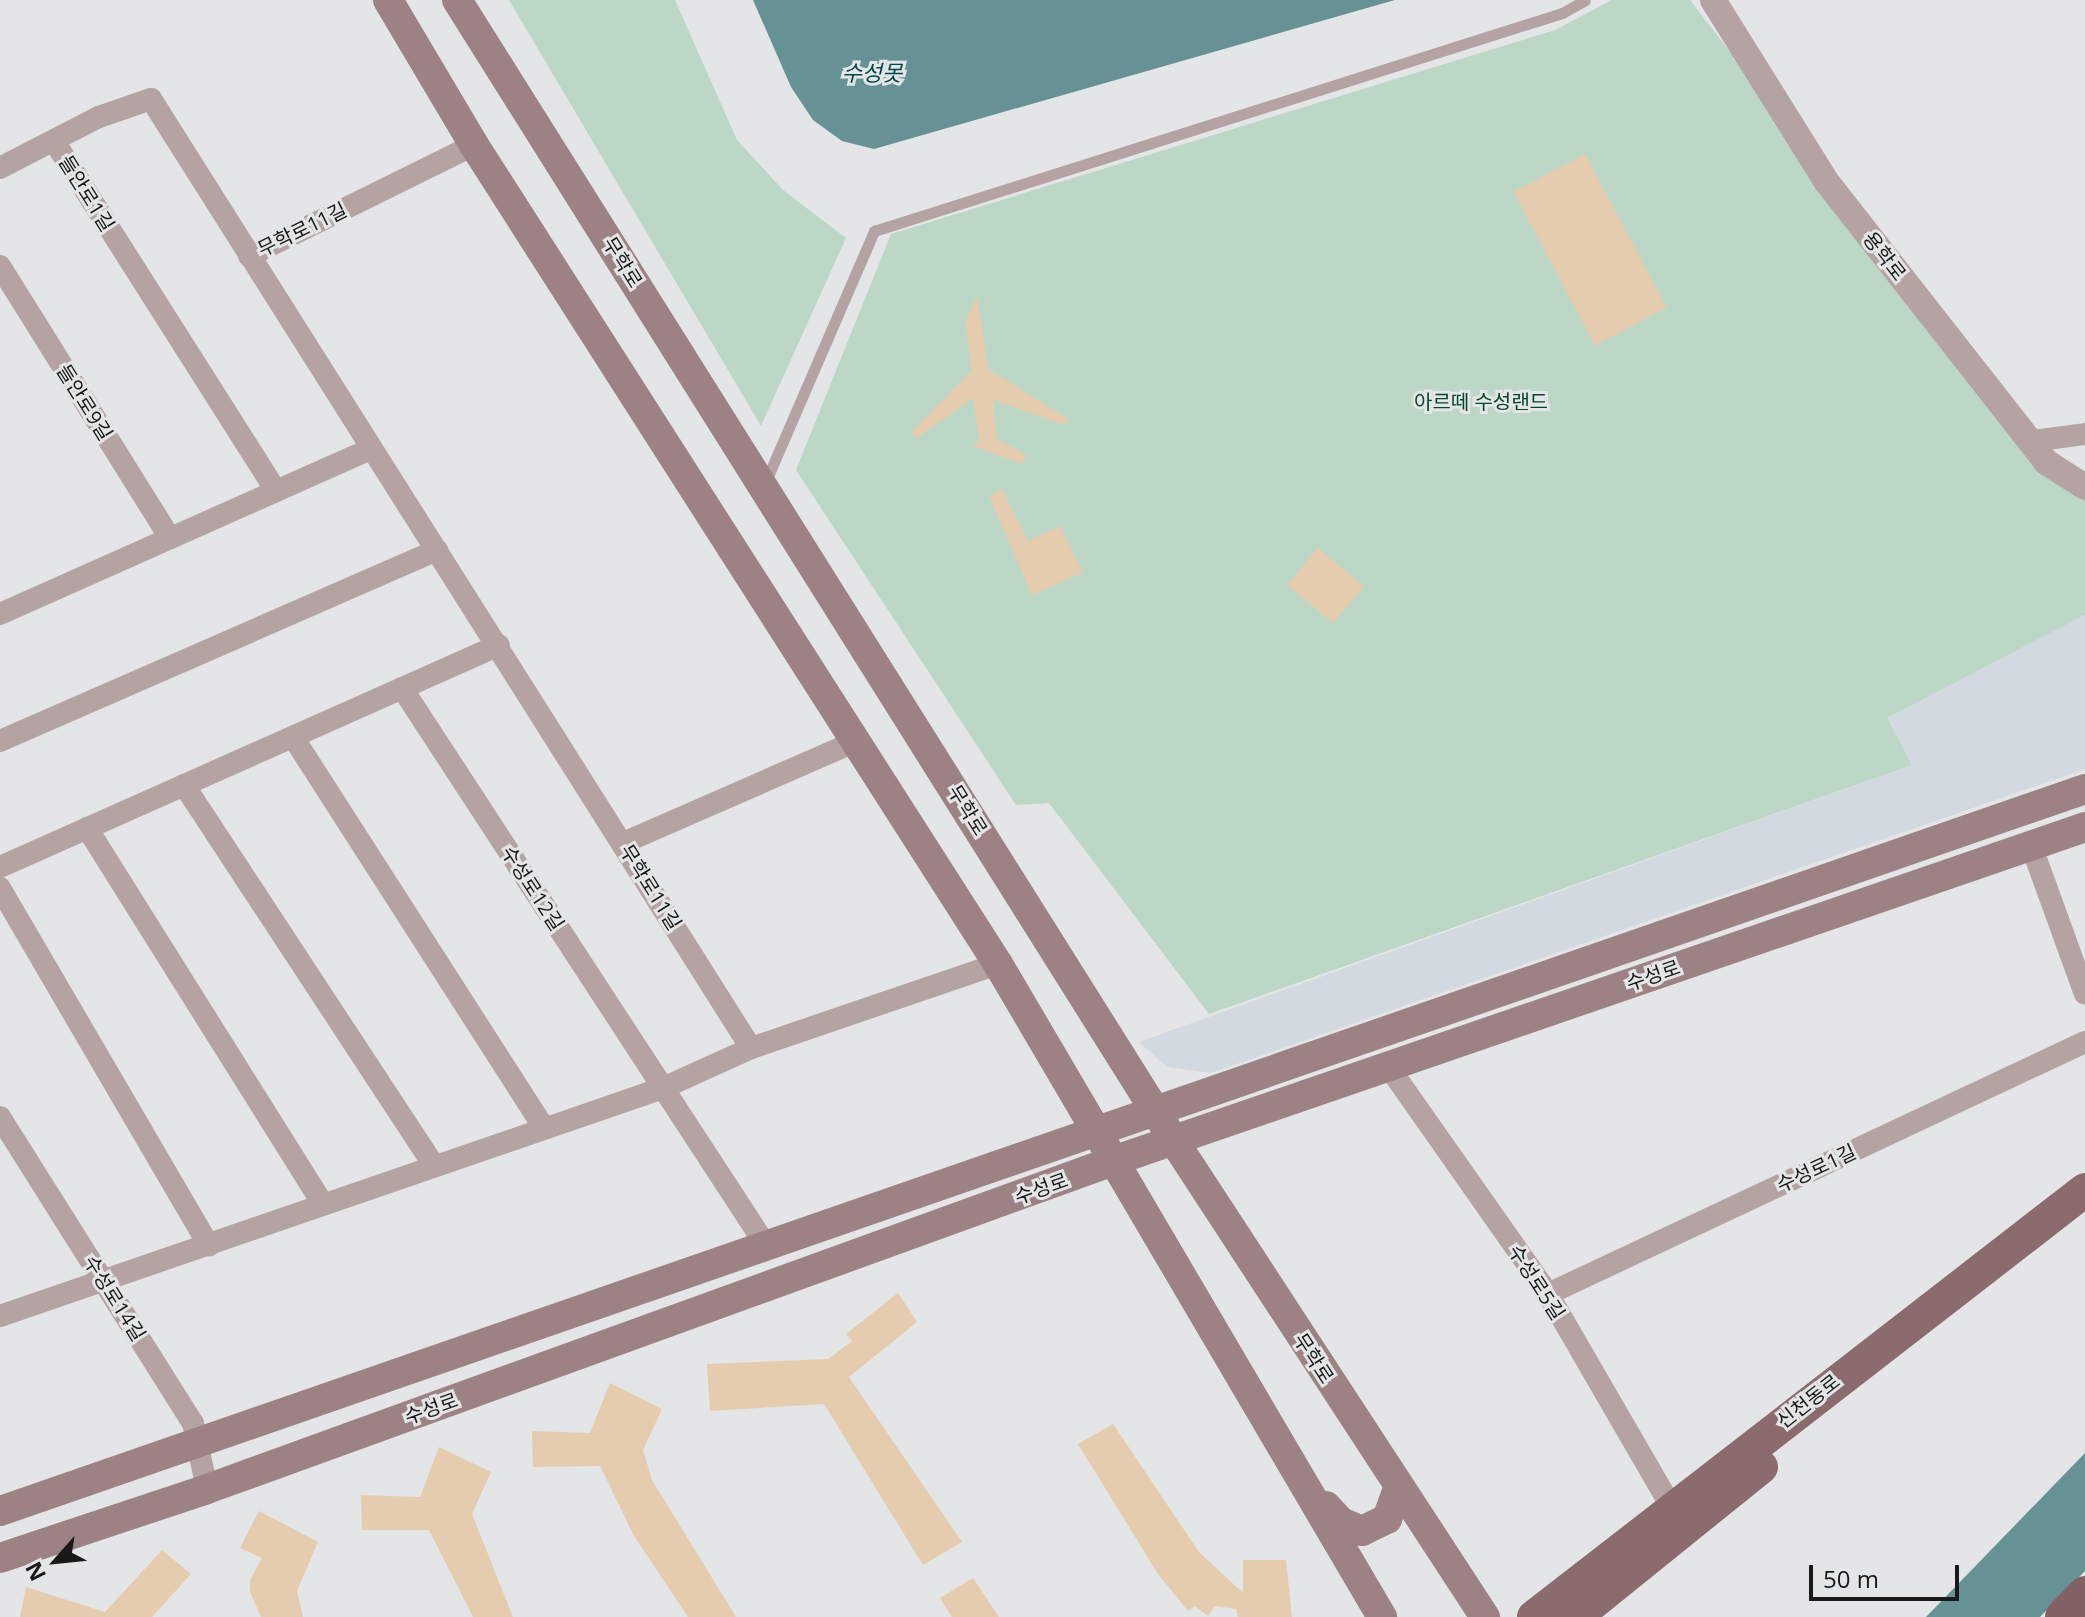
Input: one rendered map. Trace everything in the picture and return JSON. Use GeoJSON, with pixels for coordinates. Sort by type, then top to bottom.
{"type":"FeatureCollection","features":[{"type":"Feature","properties":{"kind":"highway"},"geometry":{"type":"LineString","coordinates":[[2063,1617],[2085,1594]]}},
{"type":"Feature","properties":{"kind":"main road"},"geometry":{"type":"LineString","coordinates":[[388,0],[474,145],[998,964],[1311,1490],[1382,1617]]}},
{"type":"Feature","properties":{"kind":"main road","name":"무학로"},"geometry":{"type":"LineString","coordinates":[[457,0],[1174,1141],[1485,1617]]}},
{"type":"Feature","properties":{"kind":"main road","name":"수성로"},"geometry":{"type":"LineString","coordinates":[[0,1511],[2085,789]]}},
{"type":"Feature","properties":{"kind":"main road","name":"수성로"},"geometry":{"type":"LineString","coordinates":[[0,1558],[207,1489],[1113,1161],[2085,827]]}},
{"type":"Feature","properties":{"kind":"main road","name":"신천동로"},"geometry":{"type":"LineString","coordinates":[[1534,1617],[2085,1190]]}},
{"type":"Feature","properties":{"kind":"main road","name":"신천동로"},"geometry":{"type":"LineString","coordinates":[[1575,1617],[2085,1218]]}},
{"type":"Feature","properties":{"kind":"main road"},"geometry":{"type":"LineString","coordinates":[[1311,1490],[1341,1522],[1362,1531],[1387,1519],[1398,1488]]}},
{"type":"Feature","properties":{"kind":"street","name":"용학로"},"geometry":{"type":"LineString","coordinates":[[1713,0],[1826,181],[2046,462],[2085,487]]}},
{"type":"Feature","properties":{"kind":"street","name":"들안로1길"},"geometry":{"type":"LineString","coordinates":[[249,256],[151,99],[99,117],[54,141],[276,491]]}},
{"type":"Feature","properties":{"kind":"street"},"geometry":{"type":"LineString","coordinates":[[0,168],[54,141]]}},
{"type":"Feature","properties":{"kind":"street","name":"무학로11길"},"geometry":{"type":"LineString","coordinates":[[474,145],[249,256],[370,449],[499,645],[751,1048]]}},
{"type":"Feature","properties":{"kind":"street","name":"들안로9길"},"geometry":{"type":"LineString","coordinates":[[0,266],[170,538]]}},
{"type":"Feature","properties":{"kind":"street"},"geometry":{"type":"LineString","coordinates":[[2032,441],[2085,434]]}},
{"type":"Feature","properties":{"kind":"street"},"geometry":{"type":"LineString","coordinates":[[0,614],[370,449]]}},
{"type":"Feature","properties":{"kind":"street"},"geometry":{"type":"LineString","coordinates":[[0,741],[437,550]]}},
{"type":"Feature","properties":{"kind":"street"},"geometry":{"type":"LineString","coordinates":[[0,867],[499,645]]}},
{"type":"Feature","properties":{"kind":"street","name":"수성로12길"},"geometry":{"type":"LineString","coordinates":[[402,688],[765,1244]]}},
{"type":"Feature","properties":{"kind":"street"},"geometry":{"type":"LineString","coordinates":[[293,737],[544,1128]]}},
{"type":"Feature","properties":{"kind":"street"},"geometry":{"type":"LineString","coordinates":[[623,843],[856,741]]}},
{"type":"Feature","properties":{"kind":"street"},"geometry":{"type":"LineString","coordinates":[[184,785],[434,1166]]}},
{"type":"Feature","properties":{"kind":"street"},"geometry":{"type":"LineString","coordinates":[[87,828],[323,1204]]}},
{"type":"Feature","properties":{"kind":"street"},"geometry":{"type":"LineString","coordinates":[[2031,845],[2085,994]]}},
{"type":"Feature","properties":{"kind":"street"},"geometry":{"type":"LineString","coordinates":[[0,888],[209,1245]]}},
{"type":"Feature","properties":{"kind":"street"},"geometry":{"type":"LineString","coordinates":[[0,1316],[663,1088],[751,1048],[998,964]]}},
{"type":"Feature","properties":{"kind":"street","name":"수성로1길"},"geometry":{"type":"LineString","coordinates":[[1548,1294],[2085,1042]]}},
{"type":"Feature","properties":{"kind":"street","name":"수성로5길"},"geometry":{"type":"LineString","coordinates":[[1388,1066],[1548,1294],[1672,1508]]}},
{"type":"Feature","properties":{"kind":"street","name":"수성로14길"},"geometry":{"type":"LineString","coordinates":[[0,1117],[193,1423],[207,1489]]}},
{"type":"Feature","properties":{"kind":"lane"},"geometry":{"type":"LineString","coordinates":[[764,486],[874,231],[1562,13],[1585,0]]}},
{"type":"Feature","properties":{"kind":"shaded area"},"geometry":{"type":"Polygon","coordinates":[[[2085,615],[2085,769],[1211,1073],[1167,1067],[1139,1042],[1912,765],[1886,718],[2085,615]]]}},
{"type":"Feature","properties":{"kind":"green space"},"geometry":{"type":"Polygon","coordinates":[[[509,0],[675,0],[737,140],[783,190],[846,238],[761,426],[509,0]]]}},
{"type":"Feature","properties":{"kind":"green space","name":"아르떼 수성랜드"},"geometry":{"type":"Polygon","coordinates":[[[1612,0],[1690,0],[2026,435],[2085,487],[2085,615],[1887,718],[1912,765],[1209,1014],[1049,803],[1016,805],[796,470],[891,234],[1555,30],[1612,0]]]}},
{"type":"Feature","properties":{"kind":"water","name":"수성못"},"geometry":{"type":"Polygon","coordinates":[[[753,0],[1395,0],[874,149],[842,141],[813,120],[791,87],[753,0]]]}},
{"type":"Feature","properties":{"kind":"water"},"geometry":{"type":"Polygon","coordinates":[[[2085,1453],[2085,1571],[2040,1617],[1926,1617],[2085,1453]]]}},
{"type":"Feature","properties":{"kind":"building"},"geometry":{"type":"Polygon","coordinates":[[[1585,154],[1667,308],[1595,346],[1513,192],[1585,154]]]}},
{"type":"Feature","properties":{"kind":"building"},"geometry":{"type":"Polygon","coordinates":[[[977,296],[988,369],[1068,419],[1065,425],[993,400],[997,439],[1026,455],[1022,464],[973,446],[979,440],[973,398],[917,438],[911,432],[972,370],[965,322],[977,296]]]}},
{"type":"Feature","properties":{"kind":"building"},"geometry":{"type":"Polygon","coordinates":[[[1002,489],[1028,541],[1060,526],[1083,572],[1032,595],[989,496],[1002,489]]]}},
{"type":"Feature","properties":{"kind":"building"},"geometry":{"type":"Polygon","coordinates":[[[1318,548],[1364,587],[1333,623],[1287,585],[1318,548]]]}},
{"type":"Feature","properties":{"kind":"building"},"geometry":{"type":"Polygon","coordinates":[[[898,1293],[917,1322],[849,1377],[962,1542],[923,1565],[824,1404],[710,1411],[707,1364],[828,1359],[852,1341],[846,1334],[898,1293]]]}},
{"type":"Feature","properties":{"kind":"building"},"geometry":{"type":"Polygon","coordinates":[[[610,1383],[662,1409],[643,1450],[652,1480],[736,1617],[688,1617],[634,1536],[600,1466],[533,1467],[532,1431],[590,1433],[610,1383]]]}},
{"type":"Feature","properties":{"kind":"building"},"geometry":{"type":"Polygon","coordinates":[[[1113,1424],[1199,1552],[1243,1593],[1243,1560],[1286,1560],[1292,1617],[1238,1617],[1236,1609],[1215,1606],[1208,1616],[1195,1606],[1188,1611],[1158,1574],[1078,1444],[1113,1424]]]}},
{"type":"Feature","properties":{"kind":"building"},"geometry":{"type":"Polygon","coordinates":[[[439,1447],[491,1472],[472,1514],[513,1617],[473,1617],[429,1530],[362,1530],[361,1495],[420,1497],[439,1447]]]}},
{"type":"Feature","properties":{"kind":"building"},"geometry":{"type":"Polygon","coordinates":[[[259,1511],[318,1542],[297,1591],[303,1617],[261,1617],[250,1592],[250,1580],[262,1558],[240,1548],[259,1511]]]}},
{"type":"Feature","properties":{"kind":"building"},"geometry":{"type":"Polygon","coordinates":[[[162,1550],[191,1574],[152,1617],[20,1617],[26,1587],[105,1612],[162,1550]]]}},
{"type":"Feature","properties":{"kind":"building"},"geometry":{"type":"Polygon","coordinates":[[[973,1578],[999,1617],[952,1617],[940,1598],[973,1578]]]}}]}
